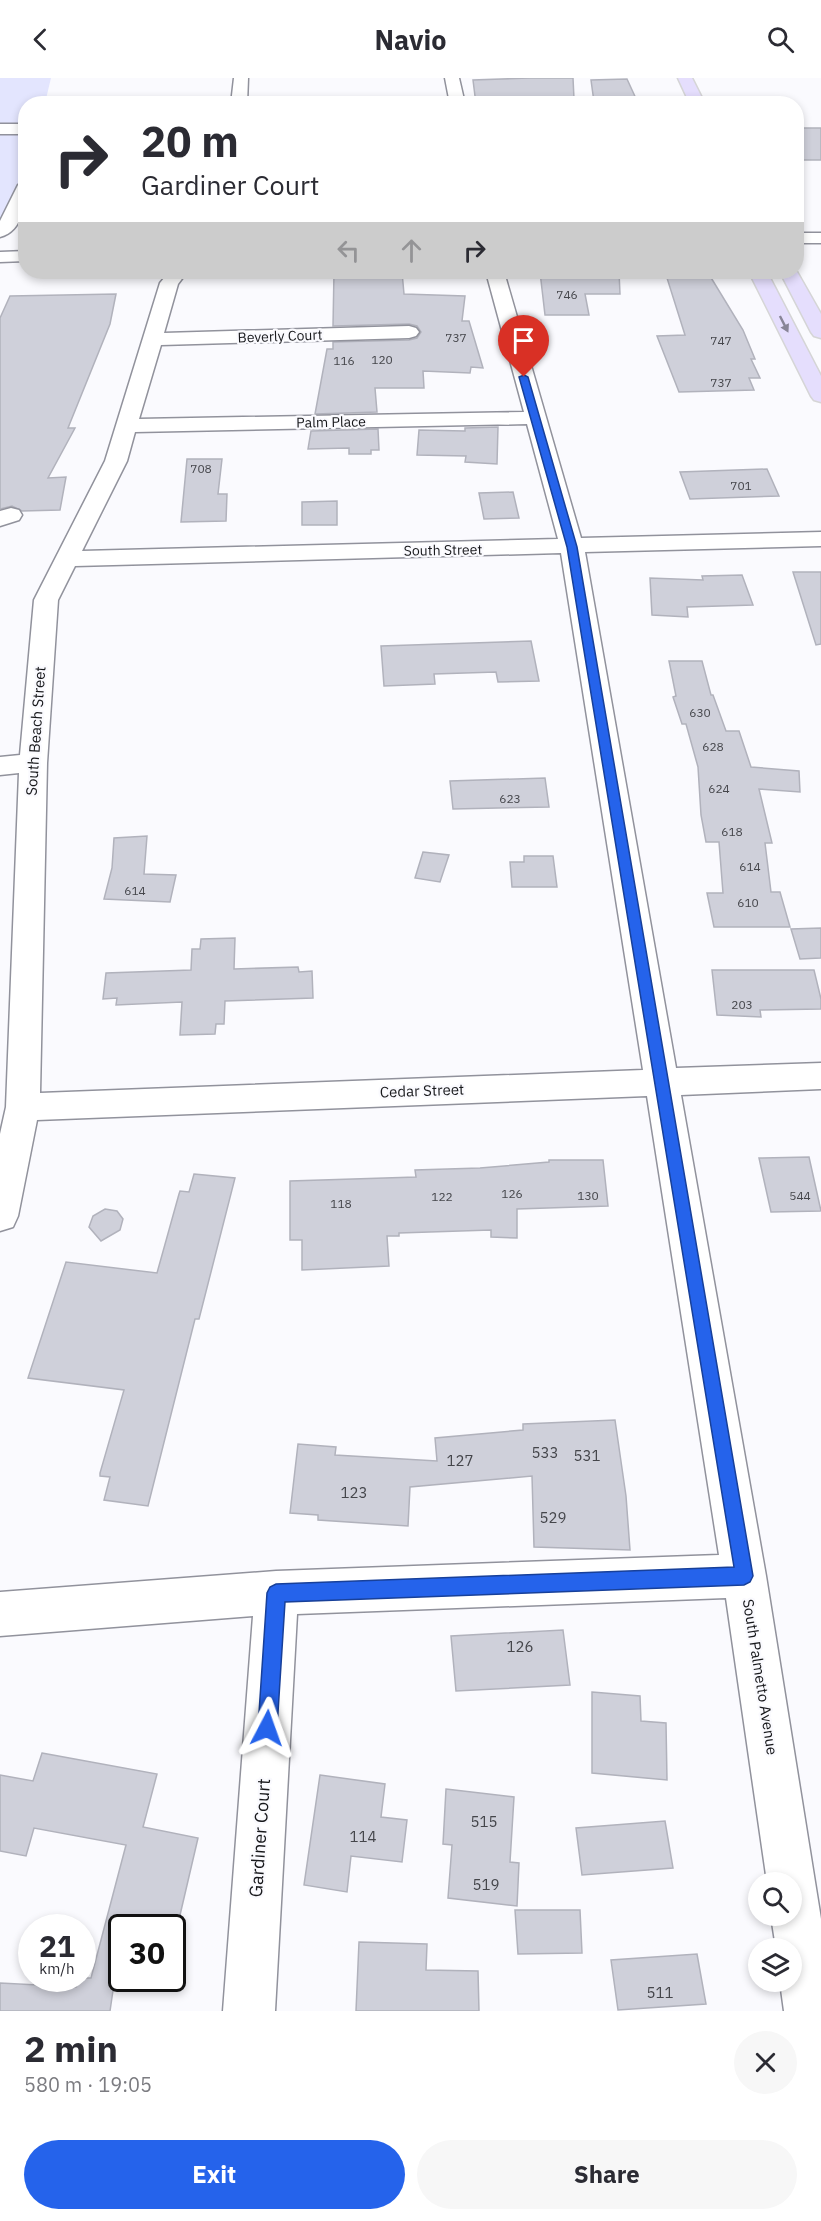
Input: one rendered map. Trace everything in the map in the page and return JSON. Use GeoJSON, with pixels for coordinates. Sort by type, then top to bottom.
{"type":"FeatureCollection","features":[{"type":"Feature","properties":{"kind":"main road"},"geometry":{"type":"LineString","coordinates":[[684,79],[694,96]]}},
{"type":"Feature","properties":{"kind":"main road"},"geometry":{"type":"LineString","coordinates":[[762,279],[821,396]]}},
{"type":"Feature","properties":{"kind":"main road"},"geometry":{"type":"LineString","coordinates":[[793,279],[821,332]]}},
{"type":"Feature","properties":{"kind":"street"},"geometry":{"type":"LineString","coordinates":[[240,96],[241,78]]}},
{"type":"Feature","properties":{"kind":"street"},"geometry":{"type":"LineString","coordinates":[[452,78],[456,96]]}},
{"type":"Feature","properties":{"kind":"street"},"geometry":{"type":"LineString","coordinates":[[0,129],[18,129]]}},
{"type":"Feature","properties":{"kind":"street"},"geometry":{"type":"LineString","coordinates":[[0,232],[13,216],[18,204]]}},
{"type":"Feature","properties":{"kind":"street"},"geometry":{"type":"LineString","coordinates":[[804,238],[821,238]]}},
{"type":"Feature","properties":{"kind":"street"},"geometry":{"type":"LineString","coordinates":[[0,256],[18,256]]}},
{"type":"Feature","properties":{"kind":"street","name":"South Beach Street"},"geometry":{"type":"LineString","coordinates":[[0,1216],[23,1107],[33,763],[46,600],[116,461],[169,283],[172,279]]}},
{"type":"Feature","properties":{"kind":"street","name":"South Palmetto Avenue"},"geometry":{"type":"LineString","coordinates":[[497,279],[572,547],[744,1576],[789,1872]]}},
{"type":"Feature","properties":{"kind":"street","name":"Beverly Court"},"geometry":{"type":"LineString","coordinates":[[152,339],[409,332]]}},
{"type":"Feature","properties":{"kind":"street","name":"Palm Place"},"geometry":{"type":"LineString","coordinates":[[127,426],[534,418]]}},
{"type":"Feature","properties":{"kind":"street","name":"South Street"},"geometry":{"type":"LineString","coordinates":[[65,559],[821,539]]}},
{"type":"Feature","properties":{"kind":"street"},"geometry":{"type":"LineString","coordinates":[[0,766],[33,763]]}},
{"type":"Feature","properties":{"kind":"street","name":"Cedar Street"},"geometry":{"type":"LineString","coordinates":[[23,1107],[821,1076]]}},
{"type":"Feature","properties":{"kind":"street"},"geometry":{"type":"LineString","coordinates":[[0,1614],[276,1593],[744,1576]]}},
{"type":"Feature","properties":{"kind":"street","name":"Gardiner Court"},"geometry":{"type":"LineString","coordinates":[[249,2011],[276,1593]]}},
{"type":"Feature","properties":{"kind":"street"},"geometry":{"type":"LineString","coordinates":[[797,1926],[810,2011]]}},
{"type":"Feature","properties":{"kind":"shaded area"},"geometry":{"type":"Polygon","coordinates":[[[0,78],[51,78],[47,96],[18,96],[18,126],[0,126],[0,78]]]}},
{"type":"Feature","properties":{"kind":"shaded area"},"geometry":{"type":"Polygon","coordinates":[[[0,129],[18,129],[18,196],[0,222],[0,129]]]}},
{"type":"Feature","properties":{"kind":"building"},"geometry":{"type":"Polygon","coordinates":[[[573,78],[574,96],[475,96],[473,80],[573,78]]]}},
{"type":"Feature","properties":{"kind":"building"},"geometry":{"type":"Polygon","coordinates":[[[627,79],[635,96],[593,96],[591,80],[627,79]]]}},
{"type":"Feature","properties":{"kind":"building"},"geometry":{"type":"Polygon","coordinates":[[[804,128],[821,128],[821,160],[804,160],[804,128]]]}},
{"type":"Feature","properties":{"kind":"building"},"geometry":{"type":"Polygon","coordinates":[[[334,279],[403,279],[404,294],[465,296],[462,321],[469,321],[483,368],[471,367],[470,373],[423,371],[424,388],[375,388],[377,412],[315,414],[327,349],[333,349],[333,342],[409,340],[417,338],[421,332],[417,326],[409,324],[333,326],[334,279]]]}},
{"type":"Feature","properties":{"kind":"building"},"geometry":{"type":"Polygon","coordinates":[[[541,279],[619,279],[620,294],[585,294],[589,315],[545,315],[541,279]]]}},
{"type":"Feature","properties":{"kind":"building"},"geometry":{"type":"Polygon","coordinates":[[[667,279],[712,279],[743,330],[755,359],[751,359],[760,378],[749,378],[754,390],[679,392],[657,336],[685,335],[667,279]]]}},
{"type":"Feature","properties":{"kind":"building"},"geometry":{"type":"Polygon","coordinates":[[[116,294],[110,324],[68,428],[75,428],[48,478],[66,477],[60,510],[22,511],[12,506],[0,509],[0,318],[10,296],[116,294]]]}},
{"type":"Feature","properties":{"kind":"building"},"geometry":{"type":"Polygon","coordinates":[[[498,427],[497,464],[465,462],[466,456],[417,455],[419,430],[465,431],[465,428],[498,427]]]}},
{"type":"Feature","properties":{"kind":"building"},"geometry":{"type":"Polygon","coordinates":[[[378,429],[379,450],[371,450],[371,454],[349,454],[349,448],[308,449],[311,431],[378,429]]]}},
{"type":"Feature","properties":{"kind":"building"},"geometry":{"type":"Polygon","coordinates":[[[187,459],[222,459],[218,494],[227,494],[226,521],[181,522],[187,459]]]}},
{"type":"Feature","properties":{"kind":"building"},"geometry":{"type":"Polygon","coordinates":[[[767,469],[779,496],[690,499],[680,472],[767,469]]]}},
{"type":"Feature","properties":{"kind":"building"},"geometry":{"type":"Polygon","coordinates":[[[513,492],[519,518],[484,519],[479,493],[513,492]]]}},
{"type":"Feature","properties":{"kind":"building"},"geometry":{"type":"Polygon","coordinates":[[[337,501],[337,525],[302,525],[302,502],[337,501]]]}},
{"type":"Feature","properties":{"kind":"building"},"geometry":{"type":"Polygon","coordinates":[[[793,572],[821,572],[821,644],[816,645],[793,572]]]}},
{"type":"Feature","properties":{"kind":"building"},"geometry":{"type":"Polygon","coordinates":[[[742,575],[753,605],[687,607],[688,617],[652,615],[650,578],[703,580],[702,576],[742,575]]]}},
{"type":"Feature","properties":{"kind":"building"},"geometry":{"type":"Polygon","coordinates":[[[531,641],[539,681],[498,682],[496,672],[434,674],[435,684],[384,686],[381,646],[531,641]]]}},
{"type":"Feature","properties":{"kind":"building"},"geometry":{"type":"Polygon","coordinates":[[[669,661],[702,661],[711,695],[713,695],[726,731],[739,731],[751,767],[799,771],[800,792],[759,789],[772,843],[765,843],[771,892],[780,892],[790,927],[714,927],[707,893],[723,893],[719,842],[706,842],[701,815],[698,767],[686,724],[682,724],[673,697],[676,696],[669,661]]]}},
{"type":"Feature","properties":{"kind":"building"},"geometry":{"type":"Polygon","coordinates":[[[545,778],[549,807],[453,809],[450,781],[545,778]]]}},
{"type":"Feature","properties":{"kind":"building"},"geometry":{"type":"Polygon","coordinates":[[[147,836],[144,874],[176,875],[170,902],[104,899],[112,868],[114,838],[147,836]]]}},
{"type":"Feature","properties":{"kind":"building"},"geometry":{"type":"Polygon","coordinates":[[[423,852],[449,855],[440,882],[415,878],[423,852]]]}},
{"type":"Feature","properties":{"kind":"building"},"geometry":{"type":"Polygon","coordinates":[[[524,856],[553,856],[557,887],[512,887],[510,862],[524,862],[524,856]]]}},
{"type":"Feature","properties":{"kind":"building"},"geometry":{"type":"Polygon","coordinates":[[[821,928],[821,958],[800,959],[791,929],[821,928]]]}},
{"type":"Feature","properties":{"kind":"building"},"geometry":{"type":"Polygon","coordinates":[[[235,938],[234,969],[298,967],[299,972],[312,971],[313,998],[225,1001],[224,1024],[216,1024],[215,1034],[180,1035],[182,1002],[116,1005],[117,998],[103,999],[106,973],[191,970],[192,949],[200,949],[201,939],[235,938]]]}},
{"type":"Feature","properties":{"kind":"building"},"geometry":{"type":"Polygon","coordinates":[[[712,970],[814,970],[821,1009],[760,1010],[761,1017],[717,1015],[712,970]]]}},
{"type":"Feature","properties":{"kind":"building"},"geometry":{"type":"Polygon","coordinates":[[[809,1157],[821,1211],[771,1212],[759,1158],[809,1157]]]}},
{"type":"Feature","properties":{"kind":"building"},"geometry":{"type":"Polygon","coordinates":[[[549,1160],[603,1160],[608,1206],[517,1209],[517,1238],[491,1237],[491,1230],[399,1233],[399,1236],[387,1236],[389,1266],[302,1270],[302,1240],[290,1240],[290,1181],[416,1177],[415,1170],[480,1168],[549,1162],[549,1160]]]}},
{"type":"Feature","properties":{"kind":"building"},"geometry":{"type":"Polygon","coordinates":[[[194,1174],[235,1178],[199,1319],[195,1319],[148,1506],[104,1500],[110,1477],[100,1476],[100,1473],[124,1390],[28,1378],[66,1262],[157,1273],[180,1191],[189,1192],[194,1174]]]}},
{"type":"Feature","properties":{"kind":"building"},"geometry":{"type":"Polygon","coordinates":[[[105,1209],[117,1211],[123,1219],[120,1230],[101,1241],[89,1227],[93,1216],[105,1209]]]}},
{"type":"Feature","properties":{"kind":"building"},"geometry":{"type":"Polygon","coordinates":[[[615,1420],[626,1496],[630,1550],[534,1547],[532,1476],[410,1487],[408,1526],[318,1520],[318,1515],[290,1513],[298,1444],[336,1447],[335,1455],[437,1461],[435,1438],[523,1430],[523,1424],[615,1420]]]}},
{"type":"Feature","properties":{"kind":"building"},"geometry":{"type":"Polygon","coordinates":[[[563,1630],[570,1685],[456,1691],[451,1636],[563,1630]]]}},
{"type":"Feature","properties":{"kind":"building"},"geometry":{"type":"Polygon","coordinates":[[[592,1692],[640,1696],[641,1721],[666,1723],[667,1780],[592,1773],[592,1692]]]}},
{"type":"Feature","properties":{"kind":"building"},"geometry":{"type":"Polygon","coordinates":[[[42,1753],[157,1774],[143,1827],[198,1838],[180,1914],[108,1914],[108,1992],[113,1992],[110,2011],[0,2011],[0,1983],[18,1984],[18,1992],[96,1992],[96,1959],[126,1845],[34,1828],[26,1856],[0,1851],[0,1775],[33,1781],[42,1753]]]}},
{"type":"Feature","properties":{"kind":"building"},"geometry":{"type":"Polygon","coordinates":[[[320,1775],[385,1784],[381,1817],[407,1820],[402,1862],[351,1856],[347,1892],[304,1885],[320,1775]]]}},
{"type":"Feature","properties":{"kind":"building"},"geometry":{"type":"Polygon","coordinates":[[[446,1789],[514,1797],[510,1862],[519,1863],[517,1906],[448,1898],[452,1845],[443,1844],[446,1789]]]}},
{"type":"Feature","properties":{"kind":"building"},"geometry":{"type":"Polygon","coordinates":[[[665,1821],[673,1868],[582,1875],[576,1828],[665,1821]]]}},
{"type":"Feature","properties":{"kind":"building"},"geometry":{"type":"Polygon","coordinates":[[[515,1910],[580,1910],[582,1953],[518,1954],[515,1910]]]}},
{"type":"Feature","properties":{"kind":"building"},"geometry":{"type":"Polygon","coordinates":[[[359,1942],[427,1944],[426,1970],[478,1971],[479,2011],[356,2011],[359,1942]]]}},
{"type":"Feature","properties":{"kind":"building"},"geometry":{"type":"Polygon","coordinates":[[[697,1954],[706,2004],[618,2010],[611,1960],[697,1954]]]}},
{"type":"Feature","properties":{"kind":"route"},"geometry":{"type":"LineString","coordinates":[[267,1728],[276,1593],[744,1576],[572,547],[524,377]]}}]}
